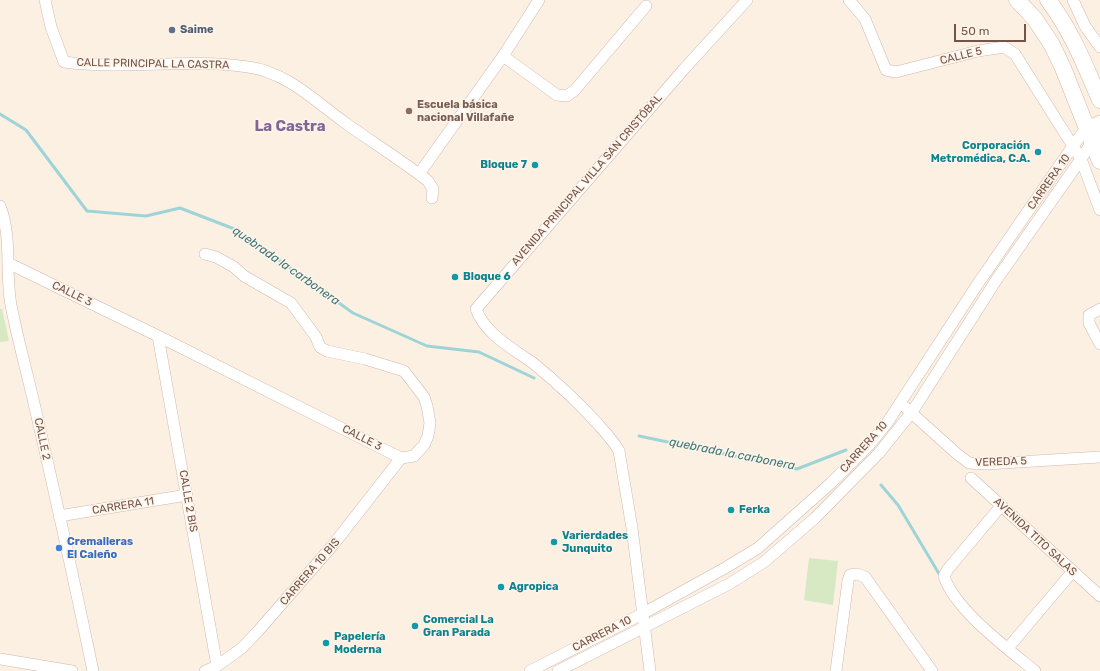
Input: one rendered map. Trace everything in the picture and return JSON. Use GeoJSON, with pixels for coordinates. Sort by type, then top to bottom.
{"type":"FeatureCollection","features":[{"type":"Feature","properties":{"kind":"main road"},"geometry":{"type":"LineString","coordinates":[[1017,0],[1035,19],[1052,45],[1095,130],[1100,161]]}},
{"type":"Feature","properties":{"kind":"main road"},"geometry":{"type":"LineString","coordinates":[[1048,0],[1067,28],[1100,100]]}},
{"type":"Feature","properties":{"kind":"street","name":"CALLE PRINCIPAL LA CASTRA"},"geometry":{"type":"LineString","coordinates":[[45,0],[51,27],[64,62],[89,64],[203,63],[264,70],[282,78],[312,97],[344,122],[419,174],[428,181],[433,189],[432,198]]}},
{"type":"Feature","properties":{"kind":"street"},"geometry":{"type":"LineString","coordinates":[[419,174],[503,56],[539,0]]}},
{"type":"Feature","properties":{"kind":"street","name":"AVENIDA PRINCIPAL VILLA SAN CRISTÓBAL"},"geometry":{"type":"LineString","coordinates":[[650,671],[632,528],[621,460],[613,440],[578,402],[538,368],[493,334],[479,318],[476,309],[684,69],[747,0]]}},
{"type":"Feature","properties":{"kind":"street","name":"CALLE 5"},"geometry":{"type":"LineString","coordinates":[[849,0],[865,19],[886,70],[896,72],[978,51],[1004,47],[1015,54],[1081,159],[1100,210]]}},
{"type":"Feature","properties":{"kind":"street"},"geometry":{"type":"LineString","coordinates":[[1073,0],[1085,26],[1100,47]]}},
{"type":"Feature","properties":{"kind":"street"},"geometry":{"type":"LineString","coordinates":[[503,56],[557,95],[567,96],[575,90],[646,6]]}},
{"type":"Feature","properties":{"kind":"street","name":"CARRERA 10"},"geometry":{"type":"LineString","coordinates":[[530,671],[642,614],[758,548],[853,461],[870,444],[900,404],[973,291],[1073,146],[1095,130]]}},
{"type":"Feature","properties":{"kind":"street","name":"CARRERA 10"},"geometry":{"type":"LineString","coordinates":[[558,671],[729,584],[764,562],[815,518],[879,453],[912,412],[1004,268],[1081,159],[1095,130]]}},
{"type":"Feature","properties":{"kind":"street","name":"CALLE 2"},"geometry":{"type":"LineString","coordinates":[[0,206],[7,231],[7,280],[11,309],[33,398],[93,671]]}},
{"type":"Feature","properties":{"kind":"street"},"geometry":{"type":"LineString","coordinates":[[205,254],[216,257],[234,267],[244,276],[291,303],[316,337],[320,347],[327,351],[365,359],[404,371],[424,396],[430,422],[428,436],[424,445],[414,456],[400,458]]}},
{"type":"Feature","properties":{"kind":"street","name":"CALLE 3"},"geometry":{"type":"LineString","coordinates":[[8,263],[158,336],[400,458]]}},
{"type":"Feature","properties":{"kind":"street"},"geometry":{"type":"LineString","coordinates":[[1100,309],[1089,315],[1089,323],[1100,344]]}},
{"type":"Feature","properties":{"kind":"street","name":"CALLE 2 BIS"},"geometry":{"type":"LineString","coordinates":[[158,336],[217,666]]}},
{"type":"Feature","properties":{"kind":"street","name":"VEREDA 5"},"geometry":{"type":"LineString","coordinates":[[900,404],[912,412],[956,453],[969,463],[986,464],[1100,457]]}},
{"type":"Feature","properties":{"kind":"street","name":"CARRERA 10 BIS"},"geometry":{"type":"LineString","coordinates":[[205,671],[217,666],[242,648],[333,545],[400,458]]}},
{"type":"Feature","properties":{"kind":"street","name":"AVENIDA TITO SALAS"},"geometry":{"type":"LineString","coordinates":[[971,478],[1100,596]]}},
{"type":"Feature","properties":{"kind":"street","name":"CARRERA 11"},"geometry":{"type":"LineString","coordinates":[[59,516],[187,495]]}},
{"type":"Feature","properties":{"kind":"street"},"geometry":{"type":"LineString","coordinates":[[1001,506],[948,569],[944,576],[947,583],[969,614],[1035,671]]}},
{"type":"Feature","properties":{"kind":"street"},"geometry":{"type":"LineString","coordinates":[[1008,648],[1073,571]]}},
{"type":"Feature","properties":{"kind":"street"},"geometry":{"type":"LineString","coordinates":[[836,671],[848,581],[850,575],[857,574],[865,577],[932,671]]}},
{"type":"Feature","properties":{"kind":"street"},"geometry":{"type":"LineString","coordinates":[[0,658],[72,671]]}},
{"type":"Feature","properties":{"kind":"green space"},"geometry":{"type":"Polygon","coordinates":[[[0,309],[2,309],[9,341],[0,342],[0,309]]]}},
{"type":"Feature","properties":{"kind":"green space"},"geometry":{"type":"Polygon","coordinates":[[[809,558],[838,561],[833,605],[804,600],[809,558]]]}},
{"type":"Feature","properties":{"kind":"waterway","name":"quebrada la carbonera"},"geometry":{"type":"LineString","coordinates":[[0,114],[26,130],[87,211],[146,216],[180,208],[237,230],[353,313],[427,346],[479,352],[534,378]]}},
{"type":"Feature","properties":{"kind":"waterway","name":"quebrada la carbonera"},"geometry":{"type":"LineString","coordinates":[[639,436],[797,469],[846,450]]}},
{"type":"Feature","properties":{"kind":"waterway","name":"quebrada la carbonera"},"geometry":{"type":"LineString","coordinates":[[881,485],[898,505],[941,577]]}},
{"type":"Feature","properties":{"kind":"place","name":"Saime"},"geometry":{"type":"Point","coordinates":[172,30]}},
{"type":"Feature","properties":{"kind":"place","name":"Escuela básica nacional Villafañe"},"geometry":{"type":"Point","coordinates":[409,111]}},
{"type":"Feature","properties":{"kind":"place","name":"Corporación Metromédica, C.A."},"geometry":{"type":"Point","coordinates":[1038,152]}},
{"type":"Feature","properties":{"kind":"place","name":"Bloque 7"},"geometry":{"type":"Point","coordinates":[535,165]}},
{"type":"Feature","properties":{"kind":"place","name":"Bloque 6"},"geometry":{"type":"Point","coordinates":[455,277]}},
{"type":"Feature","properties":{"kind":"place","name":"Ferka"},"geometry":{"type":"Point","coordinates":[731,510]}},
{"type":"Feature","properties":{"kind":"place","name":"Varierdades Junquito"},"geometry":{"type":"Point","coordinates":[554,542]}},
{"type":"Feature","properties":{"kind":"place","name":"Cremalleras El Caleño"},"geometry":{"type":"Point","coordinates":[59,548]}},
{"type":"Feature","properties":{"kind":"place","name":"Agropica"},"geometry":{"type":"Point","coordinates":[501,587]}},
{"type":"Feature","properties":{"kind":"place","name":"Comercial La Gran Parada"},"geometry":{"type":"Point","coordinates":[415,626]}},
{"type":"Feature","properties":{"kind":"place","name":"Papelería Moderna"},"geometry":{"type":"Point","coordinates":[326,643]}},
{"type":"Feature","properties":{"kind":"district","name":"La Castra"},"geometry":{"type":"Point","coordinates":[290,127]}}]}
